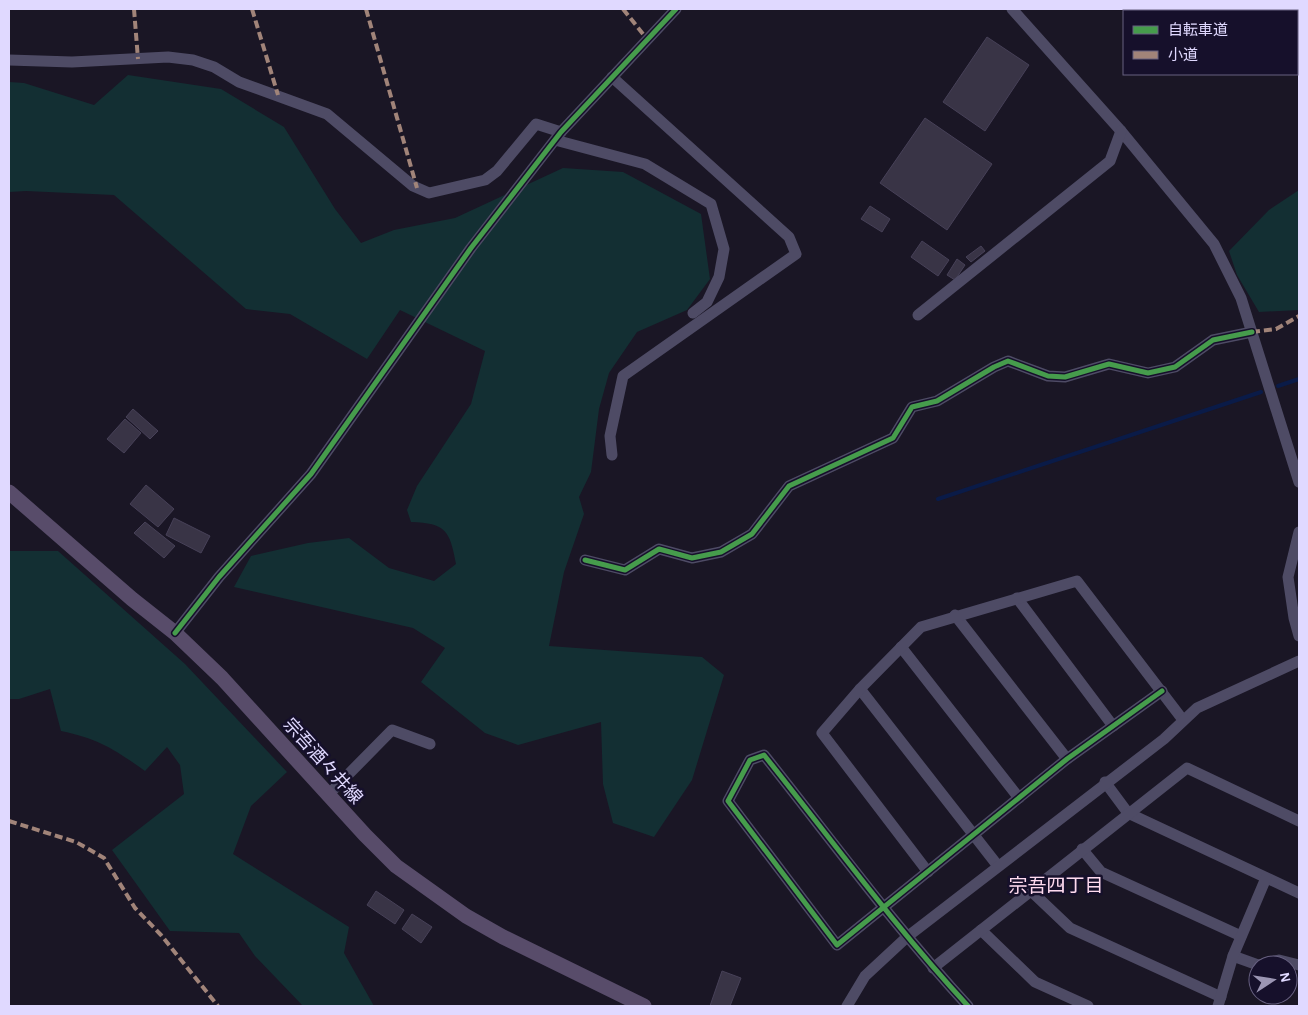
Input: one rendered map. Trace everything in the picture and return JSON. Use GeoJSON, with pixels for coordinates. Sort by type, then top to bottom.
{"type":"FeatureCollection","features":[{"type":"Feature","properties":{"kind":"main road","name":"宗吾酒々井線"},"geometry":{"type":"LineString","coordinates":[[9,492],[132,600],[176,633],[222,678],[365,835],[396,866],[443,900],[503,937],[644,1006]]}},
{"type":"Feature","properties":{"kind":"street"},"geometry":{"type":"LineString","coordinates":[[176,633],[219,577],[311,474],[471,248],[558,136],[676,9]]}},
{"type":"Feature","properties":{"kind":"street"},"geometry":{"type":"LineString","coordinates":[[1012,9],[1121,132],[1214,244],[1241,298],[1299,482]]}},
{"type":"Feature","properties":{"kind":"street"},"geometry":{"type":"LineString","coordinates":[[9,60],[72,62],[168,57],[193,60],[214,67],[239,82],[327,114],[413,186],[429,192],[485,180],[497,171],[536,124],[558,136],[645,164],[711,204],[724,249],[719,278],[707,302],[693,314]]}},
{"type":"Feature","properties":{"kind":"street"},"geometry":{"type":"LineString","coordinates":[[612,77],[789,237],[796,254],[623,376],[610,436],[612,455]]}},
{"type":"Feature","properties":{"kind":"street"},"geometry":{"type":"LineString","coordinates":[[918,315],[1110,161],[1121,132]]}},
{"type":"Feature","properties":{"kind":"street"},"geometry":{"type":"LineString","coordinates":[[585,560],[625,570],[659,549],[692,558],[721,552],[752,534],[777,499],[789,486],[893,438],[912,407],[937,401],[994,367],[1008,361],[1048,376],[1065,377],[1109,364],[1148,373],[1175,367],[1213,340],[1252,332]]}},
{"type":"Feature","properties":{"kind":"street"},"geometry":{"type":"LineString","coordinates":[[1299,532],[1288,577],[1294,618],[1299,636]]}},
{"type":"Feature","properties":{"kind":"street"},"geometry":{"type":"LineString","coordinates":[[928,872],[822,733],[860,689],[921,626],[1077,581],[1183,720]]}},
{"type":"Feature","properties":{"kind":"street"},"geometry":{"type":"LineString","coordinates":[[1017,598],[1113,726]]}},
{"type":"Feature","properties":{"kind":"street"},"geometry":{"type":"LineString","coordinates":[[955,615],[1067,759]]}},
{"type":"Feature","properties":{"kind":"street"},"geometry":{"type":"LineString","coordinates":[[901,647],[1019,798]]}},
{"type":"Feature","properties":{"kind":"street"},"geometry":{"type":"LineString","coordinates":[[847,1006],[865,976],[907,937],[1105,782],[1164,739],[1197,708],[1299,661]]}},
{"type":"Feature","properties":{"kind":"street"},"geometry":{"type":"LineString","coordinates":[[860,689],[998,866]]}},
{"type":"Feature","properties":{"kind":"street"},"geometry":{"type":"LineString","coordinates":[[968,1006],[932,968],[907,937],[884,907],[764,755],[750,760],[728,801],[837,945],[884,907],[974,835],[1067,759],[1162,691]]}},
{"type":"Feature","properties":{"kind":"street"},"geometry":{"type":"LineString","coordinates":[[329,794],[392,730],[430,744]]}},
{"type":"Feature","properties":{"kind":"street"},"geometry":{"type":"LineString","coordinates":[[932,968],[1187,768],[1299,821]]}},
{"type":"Feature","properties":{"kind":"street"},"geometry":{"type":"LineString","coordinates":[[1105,782],[1128,813],[1299,893]]}},
{"type":"Feature","properties":{"kind":"street"},"geometry":{"type":"LineString","coordinates":[[1082,849],[1101,872],[1241,936]]}},
{"type":"Feature","properties":{"kind":"street"},"geometry":{"type":"LineString","coordinates":[[1030,890],[1070,928],[1219,1002],[1233,956],[1266,878]]}},
{"type":"Feature","properties":{"kind":"street"},"geometry":{"type":"LineString","coordinates":[[981,930],[1035,982],[1088,1006]]}},
{"type":"Feature","properties":{"kind":"street"},"geometry":{"type":"LineString","coordinates":[[1233,956],[1248,961]]}},
{"type":"Feature","properties":{"kind":"green space"},"geometry":{"type":"Polygon","coordinates":[[[128,75],[221,89],[284,127],[335,209],[361,243],[394,230],[455,218],[563,168],[623,172],[701,214],[710,279],[687,310],[637,332],[609,373],[599,409],[591,472],[579,497],[584,514],[564,572],[549,646],[702,657],[724,675],[692,780],[654,837],[613,823],[603,784],[601,722],[518,745],[485,733],[421,682],[445,648],[413,628],[234,587],[251,556],[308,543],[349,538],[389,568],[434,581],[456,564],[451,544],[444,531],[432,524],[411,522],[407,510],[417,486],[471,404],[485,351],[400,310],[367,359],[290,314],[246,309],[114,195],[9,192],[9,82],[24,83],[94,105],[128,75]]]}},
{"type":"Feature","properties":{"kind":"green space"},"geometry":{"type":"Polygon","coordinates":[[[1299,190],[1299,310],[1259,312],[1237,275],[1229,251],[1269,210],[1299,190]]]}},
{"type":"Feature","properties":{"kind":"green space"},"geometry":{"type":"Polygon","coordinates":[[[9,551],[58,551],[185,664],[287,772],[251,806],[233,854],[349,927],[344,953],[374,1006],[303,1006],[255,956],[239,933],[170,931],[112,850],[184,794],[180,765],[167,747],[145,771],[96,741],[61,731],[50,689],[19,699],[9,699],[9,551]]]}},
{"type":"Feature","properties":{"kind":"building"},"geometry":{"type":"Polygon","coordinates":[[[987,37],[1029,65],[985,131],[943,102],[987,37]]]}},
{"type":"Feature","properties":{"kind":"building"},"geometry":{"type":"Polygon","coordinates":[[[925,118],[992,164],[947,230],[880,183],[925,118]]]}},
{"type":"Feature","properties":{"kind":"building"},"geometry":{"type":"Polygon","coordinates":[[[870,206],[890,219],[882,232],[861,219],[870,206]]]}},
{"type":"Feature","properties":{"kind":"building"},"geometry":{"type":"Polygon","coordinates":[[[922,241],[949,260],[938,276],[911,257],[922,241]]]}},
{"type":"Feature","properties":{"kind":"building"},"geometry":{"type":"Polygon","coordinates":[[[981,246],[985,251],[971,262],[966,257],[981,246]]]}},
{"type":"Feature","properties":{"kind":"building"},"geometry":{"type":"Polygon","coordinates":[[[957,259],[965,265],[955,280],[947,275],[957,259]]]}},
{"type":"Feature","properties":{"kind":"building"},"geometry":{"type":"Polygon","coordinates":[[[133,409],[158,431],[150,439],[126,417],[133,409]]]}},
{"type":"Feature","properties":{"kind":"building"},"geometry":{"type":"Polygon","coordinates":[[[125,419],[141,433],[124,453],[107,439],[125,419]]]}},
{"type":"Feature","properties":{"kind":"building"},"geometry":{"type":"Polygon","coordinates":[[[146,485],[174,509],[158,527],[130,504],[146,485]]]}},
{"type":"Feature","properties":{"kind":"building"},"geometry":{"type":"Polygon","coordinates":[[[174,518],[210,536],[201,553],[166,535],[174,518]]]}},
{"type":"Feature","properties":{"kind":"building"},"geometry":{"type":"Polygon","coordinates":[[[145,522],[175,546],[164,558],[134,533],[145,522]]]}},
{"type":"Feature","properties":{"kind":"building"},"geometry":{"type":"Polygon","coordinates":[[[376,891],[404,910],[395,924],[367,905],[376,891]]]}},
{"type":"Feature","properties":{"kind":"building"},"geometry":{"type":"Polygon","coordinates":[[[412,914],[432,927],[421,943],[402,929],[412,914]]]}},
{"type":"Feature","properties":{"kind":"building"},"geometry":{"type":"Polygon","coordinates":[[[722,971],[741,978],[730,1006],[710,1006],[722,971]]]}},
{"type":"Feature","properties":{"kind":"waterway"},"geometry":{"type":"LineString","coordinates":[[1278,386],[1299,379]]}},
{"type":"Feature","properties":{"kind":"waterway"},"geometry":{"type":"LineString","coordinates":[[938,499],[1261,392]]}},
{"type":"Feature","properties":{"kind":"marked path"},"geometry":{"type":"LineString","coordinates":[[134,9],[138,59]]}},
{"type":"Feature","properties":{"kind":"marked path"},"geometry":{"type":"LineString","coordinates":[[252,9],[278,95]]}},
{"type":"Feature","properties":{"kind":"marked path"},"geometry":{"type":"LineString","coordinates":[[366,9],[417,188]]}},
{"type":"Feature","properties":{"kind":"marked path"},"geometry":{"type":"LineString","coordinates":[[623,9],[647,39]]}},
{"type":"Feature","properties":{"kind":"marked path"},"geometry":{"type":"LineString","coordinates":[[1252,332],[1276,329],[1299,316]]}},
{"type":"Feature","properties":{"kind":"marked path"},"geometry":{"type":"LineString","coordinates":[[9,821],[76,842],[104,858],[135,908],[161,935],[218,1006]]}},
{"type":"Feature","properties":{"kind":"cycle path"},"geometry":{"type":"LineString","coordinates":[[175,633],[219,577],[311,474],[471,248],[561,132],[676,9]]}},
{"type":"Feature","properties":{"kind":"cycle path"},"geometry":{"type":"LineString","coordinates":[[585,560],[625,570],[659,549],[692,558],[721,552],[752,534],[789,486],[893,438],[912,407],[937,401],[994,367],[1008,361],[1048,376],[1065,377],[1109,364],[1148,373],[1175,367],[1213,340],[1252,332]]}},
{"type":"Feature","properties":{"kind":"cycle path"},"geometry":{"type":"LineString","coordinates":[[968,1006],[889,914],[864,882],[764,755],[750,760],[728,801],[837,945],[1067,759],[1162,691]]}},
{"type":"Feature","properties":{"kind":"district","name":"宗吾四丁目"},"geometry":{"type":"Point","coordinates":[1056,885]}}]}
